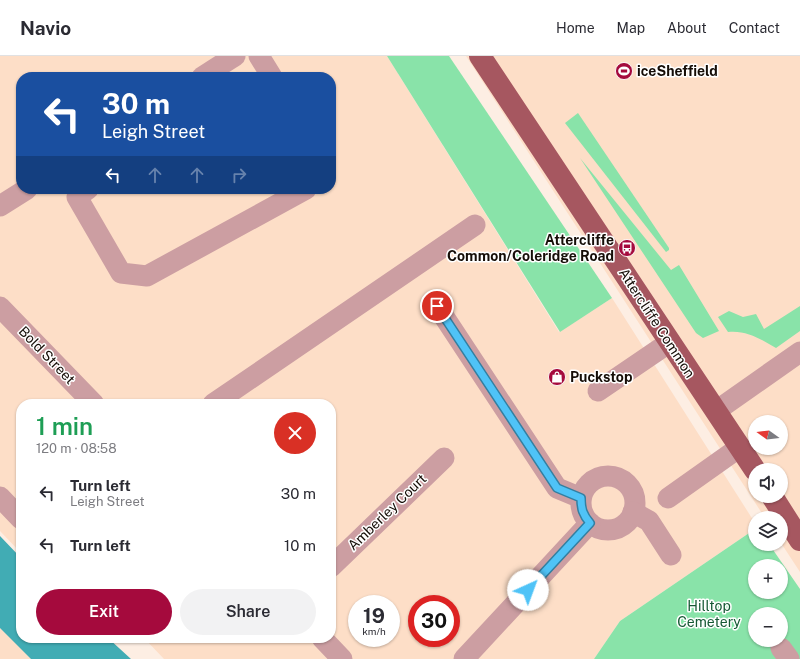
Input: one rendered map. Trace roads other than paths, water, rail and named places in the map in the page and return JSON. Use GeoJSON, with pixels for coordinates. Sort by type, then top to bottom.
{"type":"FeatureCollection","features":[{"type":"Feature","properties":{"kind":"main road","name":"Attercliffe Common"},"geometry":{"type":"LineString","coordinates":[[480,56],[750,463]]}},
{"type":"Feature","properties":{"kind":"main road"},"geometry":{"type":"LineString","coordinates":[[776,503],[800,540]]}},
{"type":"Feature","properties":{"kind":"street"},"geometry":{"type":"LineString","coordinates":[[210,72],[235,56]]}},
{"type":"Feature","properties":{"kind":"street"},"geometry":{"type":"LineString","coordinates":[[0,206],[19,194]]}},
{"type":"Feature","properties":{"kind":"street"},"geometry":{"type":"LineString","coordinates":[[81,194],[77,197],[121,273],[147,276],[297,194]]}},
{"type":"Feature","properties":{"kind":"street"},"geometry":{"type":"LineString","coordinates":[[220,399],[475,225]]}},
{"type":"Feature","properties":{"kind":"street"},"geometry":{"type":"LineString","coordinates":[[437,306],[557,488],[581,498]]}},
{"type":"Feature","properties":{"kind":"street","name":"Bold Street"},"geometry":{"type":"LineString","coordinates":[[4,319],[89,399]]}},
{"type":"Feature","properties":{"kind":"street"},"geometry":{"type":"LineString","coordinates":[[598,391],[670,342]]}},
{"type":"Feature","properties":{"kind":"street"},"geometry":{"type":"LineString","coordinates":[[716,411],[800,352]]}},
{"type":"Feature","properties":{"kind":"street"},"geometry":{"type":"LineString","coordinates":[[668,498],[740,447]]}},
{"type":"Feature","properties":{"kind":"street","name":"Amberley Court"},"geometry":{"type":"LineString","coordinates":[[336,562],[444,458]]}},
{"type":"Feature","properties":{"kind":"street"},"geometry":{"type":"LineString","coordinates":[[607,475],[616,477],[631,488],[635,504],[633,512],[623,526],[606,530],[590,523],[584,516],[581,508],[581,498],[590,482],[598,477],[607,475]]}},
{"type":"Feature","properties":{"kind":"street"},"geometry":{"type":"LineString","coordinates":[[0,497],[16,514]]}},
{"type":"Feature","properties":{"kind":"street"},"geometry":{"type":"LineString","coordinates":[[633,512],[649,521],[671,555]]}},
{"type":"Feature","properties":{"kind":"street"},"geometry":{"type":"LineString","coordinates":[[466,659],[590,523]]}},
{"type":"Feature","properties":{"kind":"street"},"geometry":{"type":"LineString","coordinates":[[327,643],[342,659]]}},
{"type":"Feature","properties":{"kind":"water"},"geometry":{"type":"Polygon","coordinates":[[[0,536],[16,553],[16,643],[113,643],[131,659],[31,659],[0,628],[0,536]]]}},
{"type":"Feature","properties":{"kind":"place","name":"iceSheffield"},"geometry":{"type":"Point","coordinates":[624,71]}},
{"type":"Feature","properties":{"kind":"place","name":"Attercliffe Common/Coleridge Road"},"geometry":{"type":"Point","coordinates":[627,248]}},
{"type":"Feature","properties":{"kind":"place","name":"Puckstop"},"geometry":{"type":"Point","coordinates":[557,377]}},
{"type":"Feature","properties":{"kind":"park label","name":"Hilltop Cemetery"},"geometry":{"type":"Point","coordinates":[709,614]}}]}
